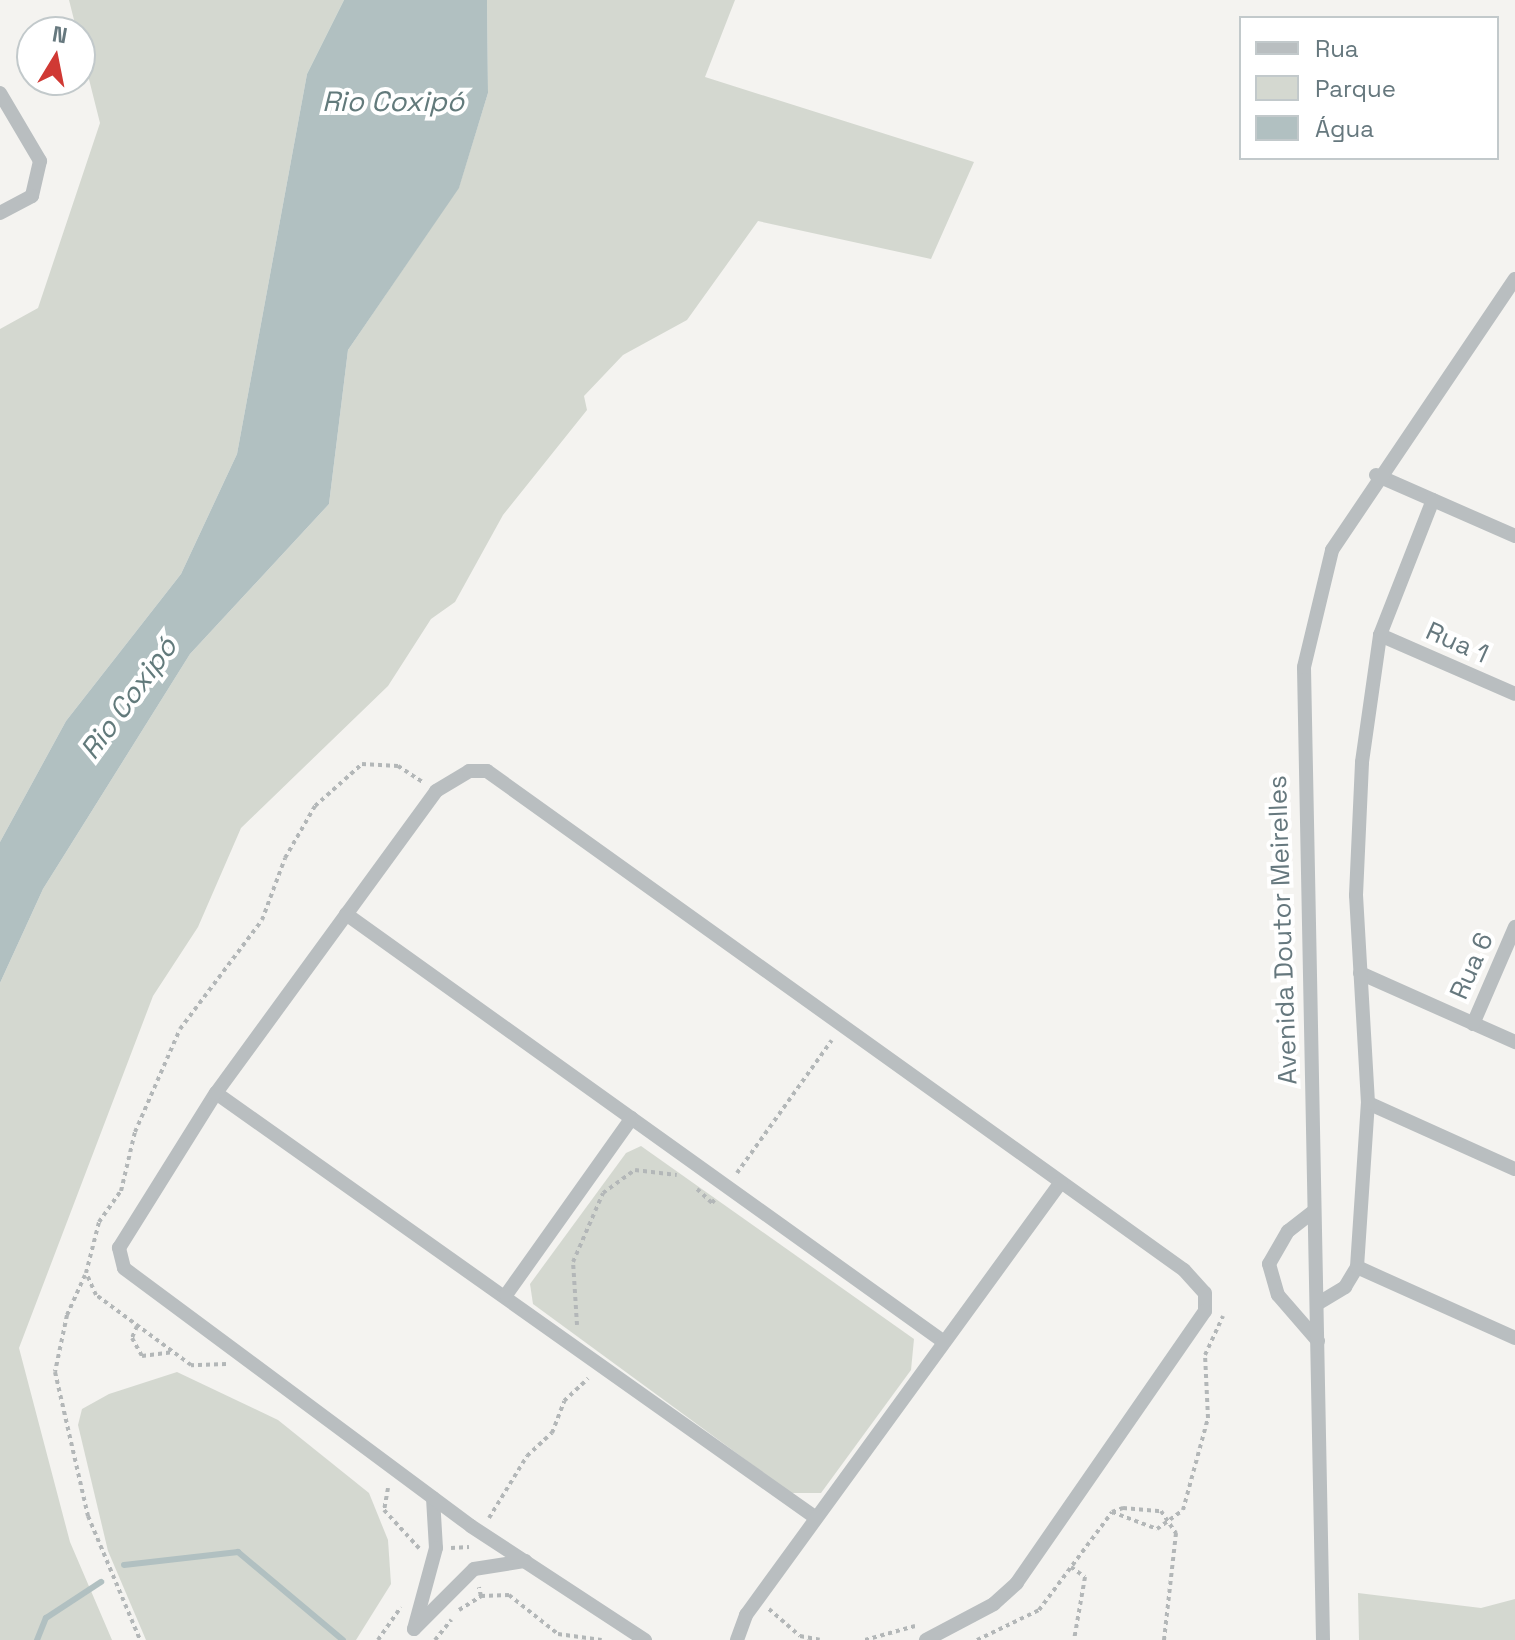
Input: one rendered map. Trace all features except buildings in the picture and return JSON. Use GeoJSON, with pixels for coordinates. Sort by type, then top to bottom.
{"type":"FeatureCollection","features":[{"type":"Feature","properties":{"kind":"street"},"geometry":{"type":"LineString","coordinates":[[0,93],[40,161],[32,196],[0,213]]}},
{"type":"Feature","properties":{"kind":"street","name":"Avenida Doutor Meirelles"},"geometry":{"type":"LineString","coordinates":[[1323,1640],[1304,667],[1332,550],[1376,475],[1515,279]]}},
{"type":"Feature","properties":{"kind":"street"},"geometry":{"type":"LineString","coordinates":[[1376,475],[1515,536]]}},
{"type":"Feature","properties":{"kind":"street"},"geometry":{"type":"LineString","coordinates":[[1317,1304],[1345,1287],[1357,1267],[1368,1103],[1360,973],[1362,762],[1380,635],[1433,500]]}},
{"type":"Feature","properties":{"kind":"street","name":"Rua 1"},"geometry":{"type":"LineString","coordinates":[[1380,635],[1515,694]]}},
{"type":"Feature","properties":{"kind":"street"},"geometry":{"type":"LineString","coordinates":[[645,1640],[433,1498],[124,1268],[120,1236],[216,1093],[436,791],[454,775],[487,771],[1197,1280],[1205,1311],[1017,1583],[994,1604],[926,1640]]}},
{"type":"Feature","properties":{"kind":"street"},"geometry":{"type":"LineString","coordinates":[[346,914],[944,1342]]}},
{"type":"Feature","properties":{"kind":"street","name":"Rua 6"},"geometry":{"type":"LineString","coordinates":[[1473,1024],[1515,927]]}},
{"type":"Feature","properties":{"kind":"street"},"geometry":{"type":"LineString","coordinates":[[1360,973],[1515,1042]]}},
{"type":"Feature","properties":{"kind":"street"},"geometry":{"type":"LineString","coordinates":[[216,1093],[506,1295],[816,1518]]}},
{"type":"Feature","properties":{"kind":"street"},"geometry":{"type":"LineString","coordinates":[[1368,1103],[1515,1169]]}},
{"type":"Feature","properties":{"kind":"street"},"geometry":{"type":"LineString","coordinates":[[506,1295],[632,1118]]}},
{"type":"Feature","properties":{"kind":"street"},"geometry":{"type":"LineString","coordinates":[[737,1640],[756,1600],[1061,1182]]}},
{"type":"Feature","properties":{"kind":"street"},"geometry":{"type":"LineString","coordinates":[[1314,1211],[1288,1231],[1269,1264],[1278,1295],[1318,1341]]}},
{"type":"Feature","properties":{"kind":"street"},"geometry":{"type":"LineString","coordinates":[[1357,1267],[1515,1338]]}},
{"type":"Feature","properties":{"kind":"street"},"geometry":{"type":"LineString","coordinates":[[411,1635],[436,1548],[433,1498]]}},
{"type":"Feature","properties":{"kind":"street"},"geometry":{"type":"LineString","coordinates":[[411,1635],[474,1569],[525,1561]]}},
{"type":"Feature","properties":{"kind":"path"},"geometry":{"type":"LineString","coordinates":[[140,1640],[88,1516],[55,1372],[67,1315],[86,1273],[99,1222],[121,1191],[135,1132],[180,1029],[262,920],[294,839],[315,806],[362,764],[398,766],[436,791]]}},
{"type":"Feature","properties":{"kind":"path"},"geometry":{"type":"LineString","coordinates":[[586,1338],[573,1319],[573,1262],[603,1193],[635,1170],[684,1178],[712,1203],[790,1104],[803,1070],[845,1025]]}},
{"type":"Feature","properties":{"kind":"path"},"geometry":{"type":"LineString","coordinates":[[86,1273],[96,1295],[191,1365],[229,1364],[241,1374]]}},
{"type":"Feature","properties":{"kind":"path"},"geometry":{"type":"LineString","coordinates":[[1112,1512],[1142,1529],[1171,1522],[1183,1510],[1201,1449],[1205,1355],[1222,1327],[1223,1308]]}},
{"type":"Feature","properties":{"kind":"path"},"geometry":{"type":"LineString","coordinates":[[137,1326],[132,1338],[142,1356],[174,1352]]}},
{"type":"Feature","properties":{"kind":"path"},"geometry":{"type":"LineString","coordinates":[[481,1596],[469,1547],[517,1482],[527,1456],[552,1433],[564,1401],[600,1362]]}},
{"type":"Feature","properties":{"kind":"path"},"geometry":{"type":"LineString","coordinates":[[376,1478],[391,1495],[384,1510],[419,1548],[469,1547]]}},
{"type":"Feature","properties":{"kind":"path"},"geometry":{"type":"LineString","coordinates":[[977,1640],[1039,1610],[1112,1512],[1144,1508],[1171,1522],[1180,1547],[1164,1640]]}},
{"type":"Feature","properties":{"kind":"path"},"geometry":{"type":"LineString","coordinates":[[1071,1567],[1085,1577],[1074,1640]]}},
{"type":"Feature","properties":{"kind":"path"},"geometry":{"type":"LineString","coordinates":[[435,1640],[481,1596],[509,1595],[530,1619],[558,1634],[602,1640]]}},
{"type":"Feature","properties":{"kind":"path"},"geometry":{"type":"LineString","coordinates":[[756,1600],[800,1636],[820,1640]]}},
{"type":"Feature","properties":{"kind":"green space"},"geometry":{"type":"Polygon","coordinates":[[[69,0],[344,0],[307,74],[237,454],[181,574],[66,721],[0,842],[0,329],[38,308],[100,123],[93,96],[96,96],[96,16],[73,16],[69,0]]]}},
{"type":"Feature","properties":{"kind":"green space"},"geometry":{"type":"Polygon","coordinates":[[[487,0],[735,0],[705,77],[974,162],[931,259],[758,221],[687,320],[623,355],[584,396],[587,410],[503,515],[455,602],[431,619],[388,686],[241,828],[198,927],[153,996],[19,1348],[70,1542],[112,1640],[0,1640],[0,983],[43,889],[190,654],[329,504],[348,350],[459,187],[488,93],[487,0]]]}},
{"type":"Feature","properties":{"kind":"green space"},"geometry":{"type":"Polygon","coordinates":[[[641,1146],[914,1339],[911,1370],[821,1493],[791,1493],[533,1304],[530,1284],[626,1153],[641,1146]]]}},
{"type":"Feature","properties":{"kind":"green space"},"geometry":{"type":"Polygon","coordinates":[[[177,1372],[278,1420],[369,1493],[388,1540],[391,1584],[356,1640],[146,1640],[108,1551],[78,1425],[82,1409],[109,1394],[177,1372]]]}},
{"type":"Feature","properties":{"kind":"green space"},"geometry":{"type":"Polygon","coordinates":[[[1358,1593],[1481,1608],[1515,1599],[1515,1640],[1359,1640],[1358,1593]]]}},
{"type":"Feature","properties":{"kind":"water","name":"Rio Coxipó"},"geometry":{"type":"Polygon","coordinates":[[[344,0],[487,0],[488,93],[459,188],[348,350],[329,504],[190,654],[43,889],[0,983],[0,842],[66,721],[181,574],[237,454],[307,74],[344,0]]]}},
{"type":"Feature","properties":{"kind":"waterway"},"geometry":{"type":"LineString","coordinates":[[124,1565],[238,1552],[343,1640]]}},
{"type":"Feature","properties":{"kind":"waterway"},"geometry":{"type":"LineString","coordinates":[[37,1640],[46,1618],[101,1582]]}}]}
